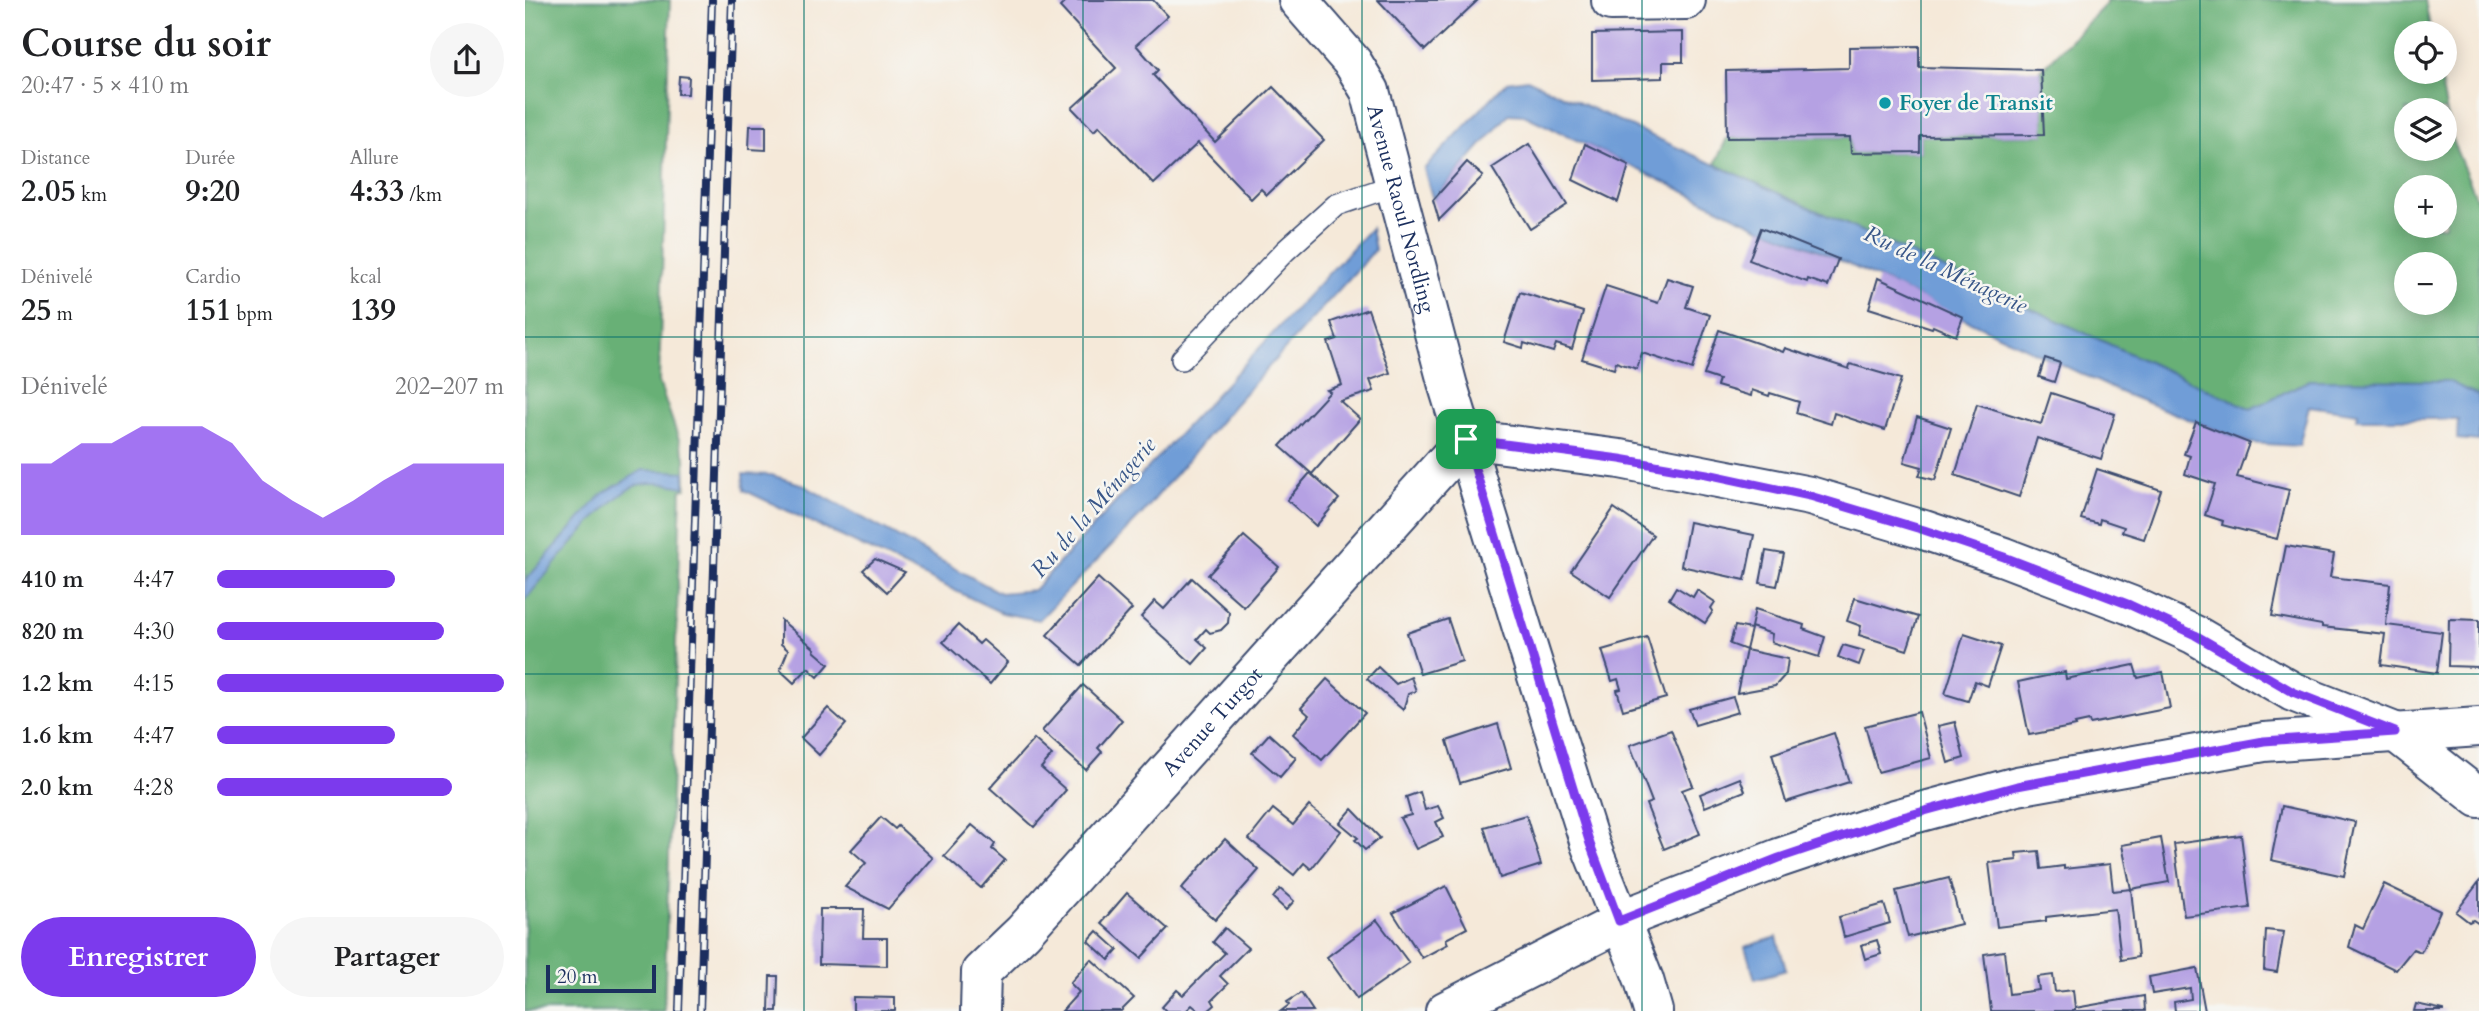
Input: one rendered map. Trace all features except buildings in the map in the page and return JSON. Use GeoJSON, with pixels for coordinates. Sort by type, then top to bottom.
{"type":"FeatureCollection","features":[{"type":"Feature","properties":{"kind":"street","name":"Avenue Raoul Nordling"},"geometry":{"type":"LineString","coordinates":[[1298,0],[1360,72],[1370,91],[1448,386],[1590,844],[1644,980],[1653,1011]]}},
{"type":"Feature","properties":{"kind":"street"},"geometry":{"type":"LineString","coordinates":[[1611,1],[1686,0]]}},
{"type":"Feature","properties":{"kind":"street"},"geometry":{"type":"LineString","coordinates":[[1466,439],[1620,459],[1810,496],[2004,557],[2130,605],[2195,635],[2293,692],[2395,732],[2479,798]]}},
{"type":"Feature","properties":{"kind":"street","name":"Avenue Turgot"},"geometry":{"type":"LineString","coordinates":[[980,1011],[981,972],[1023,932],[1466,439]]}},
{"type":"Feature","properties":{"kind":"street"},"geometry":{"type":"LineString","coordinates":[[1445,1011],[1619,921],[1779,858],[1895,819],[2017,786],[2264,741],[2479,727]]}},
{"type":"Feature","properties":{"kind":"lane"},"geometry":{"type":"LineString","coordinates":[[1182,359],[1285,251],[1336,205],[1395,185]]}},
{"type":"Feature","properties":{"kind":"green space"},"geometry":{"type":"Polygon","coordinates":[[[525,0],[670,0],[659,382],[685,457],[686,489],[681,490],[664,1011],[525,1011],[525,0]]]}},
{"type":"Feature","properties":{"kind":"green space"},"geometry":{"type":"Polygon","coordinates":[[[2106,0],[2425,0],[2429,21],[2394,21],[2394,84],[2441,84],[2444,98],[2394,98],[2394,161],[2457,161],[2457,152],[2479,204],[2479,396],[2470,391],[2310,380],[2251,409],[1715,164],[1727,138],[1850,137],[1851,153],[1920,152],[1920,136],[2044,135],[2041,70],[2106,4],[2106,0]]]}},
{"type":"Feature","properties":{"kind":"water"},"geometry":{"type":"Polygon","coordinates":[[[1527,79],[2251,409],[2310,380],[2448,381],[2479,396],[2479,441],[2457,439],[2458,419],[2357,419],[2358,413],[2309,406],[2299,446],[2249,443],[2122,393],[1818,250],[1761,228],[1524,115],[1509,114],[1433,200],[1424,169],[1507,82],[1527,79]]]}},
{"type":"Feature","properties":{"kind":"water"},"geometry":{"type":"Polygon","coordinates":[[[1371,228],[1375,250],[1234,405],[1142,514],[1039,620],[1002,613],[744,490],[743,474],[771,475],[801,484],[1000,593],[1034,590],[1371,228]]]}},
{"type":"Feature","properties":{"kind":"water"},"geometry":{"type":"Polygon","coordinates":[[[643,470],[685,472],[684,487],[647,483],[623,493],[593,520],[525,600],[525,581],[602,494],[643,470]]]}},
{"type":"Feature","properties":{"kind":"water"},"geometry":{"type":"Polygon","coordinates":[[[1777,937],[1786,970],[1755,979],[1745,947],[1777,937]]]}},
{"type":"Feature","properties":{"kind":"railway"},"geometry":{"type":"LineString","coordinates":[[679,1011],[712,0]]}},
{"type":"Feature","properties":{"kind":"railway"},"geometry":{"type":"LineString","coordinates":[[700,1011],[732,0]]}},
{"type":"Feature","properties":{"kind":"place","name":"Foyer de Transit"},"geometry":{"type":"Point","coordinates":[1885,103]}},
{"type":"Feature","properties":{"kind":"route"},"geometry":{"type":"LineString","coordinates":[[1466,439],[1620,459],[1707,474],[1810,496],[1924,530],[2130,605],[2195,635],[2293,692],[2395,732],[2264,741],[2017,786],[1895,819],[1779,858],[1619,921],[1590,844],[1466,439]]}},
{"type":"Feature","properties":{"kind":"water label","name":"Ru de la Ménagerie"},"geometry":{"type":"Point","coordinates":[1946,269]}},
{"type":"Feature","properties":{"kind":"water label","name":"Ru de la Ménagerie"},"geometry":{"type":"Point","coordinates":[1093,507]}}]}
